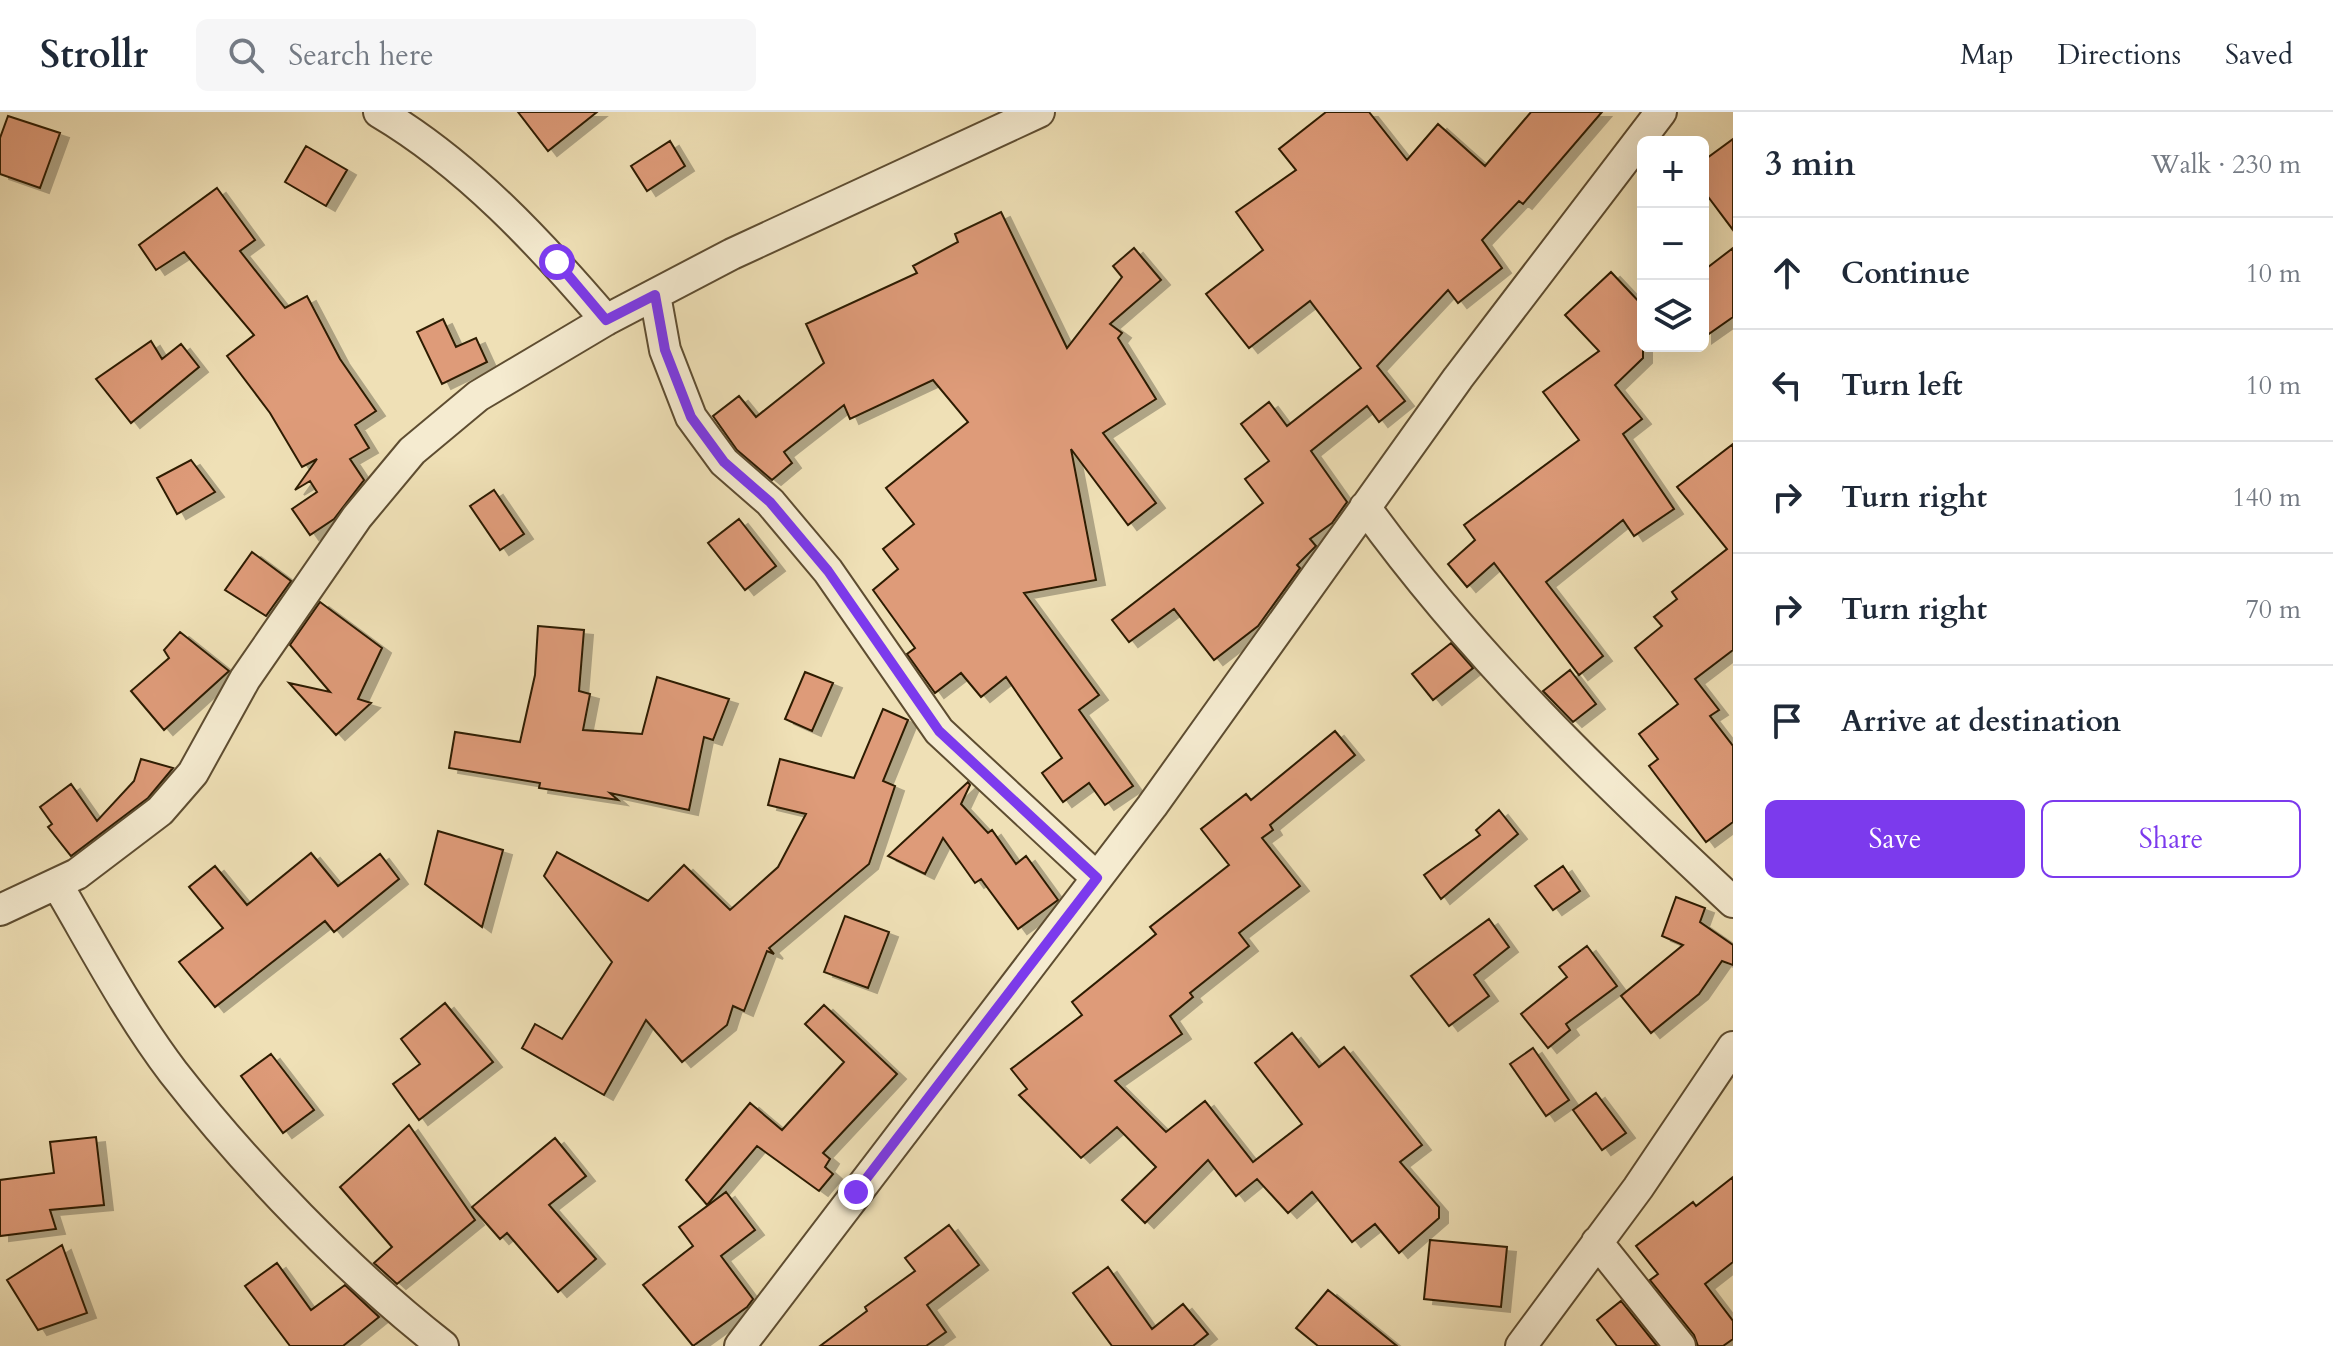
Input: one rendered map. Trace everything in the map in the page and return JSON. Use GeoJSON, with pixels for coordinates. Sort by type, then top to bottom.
{"type":"FeatureCollection","features":[{"type":"Feature","properties":{"kind":"street"},"geometry":{"type":"LineString","coordinates":[[379,112],[406,128],[508,213],[606,320]]}},
{"type":"Feature","properties":{"kind":"street"},"geometry":{"type":"LineString","coordinates":[[0,910],[77,874],[160,811],[193,773],[245,679],[357,517],[412,451],[478,396],[606,320],[655,295],[828,208],[1039,112]]}},
{"type":"Feature","properties":{"kind":"street"},"geometry":{"type":"LineString","coordinates":[[740,1346],[1097,878],[1458,378],[1661,112]]}},
{"type":"Feature","properties":{"kind":"street"},"geometry":{"type":"LineString","coordinates":[[655,295],[665,350],[691,417],[724,462],[770,502],[828,571],[939,731],[1097,878]]}},
{"type":"Feature","properties":{"kind":"street"},"geometry":{"type":"LineString","coordinates":[[1365,507],[1422,586],[1511,685],[1640,816],[1733,902]]}},
{"type":"Feature","properties":{"kind":"street"},"geometry":{"type":"LineString","coordinates":[[57,884],[116,986],[172,1070],[252,1167],[418,1326],[443,1346]]}},
{"type":"Feature","properties":{"kind":"street"},"geometry":{"type":"LineString","coordinates":[[1521,1346],[1733,1047]]}},
{"type":"Feature","properties":{"kind":"street"},"geometry":{"type":"LineString","coordinates":[[1597,1242],[1680,1346]]}},
{"type":"Feature","properties":{"kind":"building"},"geometry":{"type":"Polygon","coordinates":[[[518,112],[597,112],[548,151],[518,112]]]}},
{"type":"Feature","properties":{"kind":"building"},"geometry":{"type":"Polygon","coordinates":[[[1326,112],[1369,112],[1407,160],[1438,124],[1485,166],[1531,112],[1602,112],[1523,204],[1519,201],[1482,240],[1502,268],[1458,303],[1448,290],[1377,366],[1405,401],[1379,422],[1367,406],[1311,451],[1347,502],[1332,523],[1310,539],[1316,546],[1297,565],[1300,568],[1258,626],[1214,660],[1174,609],[1129,642],[1112,620],[1263,503],[1245,479],[1269,461],[1241,424],[1269,402],[1287,426],[1361,368],[1310,301],[1249,348],[1206,294],[1263,250],[1236,212],[1296,170],[1279,149],[1326,112]]]}},
{"type":"Feature","properties":{"kind":"building"},"geometry":{"type":"Polygon","coordinates":[[[8,116],[60,133],[40,188],[0,174],[0,138],[8,116]]]}},
{"type":"Feature","properties":{"kind":"building"},"geometry":{"type":"Polygon","coordinates":[[[1733,139],[1733,230],[1709,198],[1709,157],[1733,139]]]}},
{"type":"Feature","properties":{"kind":"building"},"geometry":{"type":"Polygon","coordinates":[[[670,141],[685,166],[647,191],[631,166],[670,141]]]}},
{"type":"Feature","properties":{"kind":"building"},"geometry":{"type":"Polygon","coordinates":[[[306,146],[347,170],[326,206],[285,182],[306,146]]]}},
{"type":"Feature","properties":{"kind":"building"},"geometry":{"type":"Polygon","coordinates":[[[217,188],[255,240],[240,251],[285,308],[307,296],[340,359],[376,411],[355,425],[369,448],[350,459],[364,480],[334,519],[310,535],[292,509],[317,492],[310,481],[295,490],[317,459],[302,467],[270,413],[227,356],[254,335],[184,252],[156,270],[139,245],[217,188]]]}},
{"type":"Feature","properties":{"kind":"building"},"geometry":{"type":"Polygon","coordinates":[[[1001,212],[1067,348],[1122,277],[1113,266],[1134,248],[1161,280],[1110,324],[1122,333],[1118,338],[1156,399],[1103,433],[1156,503],[1128,525],[1071,449],[1096,580],[1024,593],[1099,695],[1079,710],[1133,786],[1105,805],[1089,783],[1063,802],[1042,773],[1062,758],[1006,677],[981,697],[961,673],[935,693],[907,654],[915,648],[873,590],[898,569],[883,549],[914,524],[886,488],[968,422],[933,380],[850,419],[844,405],[784,452],[792,463],[772,480],[737,450],[713,416],[739,396],[756,417],[824,363],[806,324],[917,273],[913,266],[958,242],[955,234],[1001,212]]]}},
{"type":"Feature","properties":{"kind":"building"},"geometry":{"type":"Polygon","coordinates":[[[1733,248],[1733,317],[1709,334],[1709,280],[1709,266],[1733,248]]]}},
{"type":"Feature","properties":{"kind":"building"},"geometry":{"type":"Polygon","coordinates":[[[1611,272],[1637,300],[1637,352],[1643,352],[1643,358],[1615,385],[1642,419],[1623,434],[1674,509],[1634,536],[1623,520],[1546,582],[1603,656],[1579,675],[1494,563],[1467,587],[1448,564],[1475,540],[1464,525],[1579,440],[1543,392],[1599,351],[1565,315],[1611,272]]]}},
{"type":"Feature","properties":{"kind":"building"},"geometry":{"type":"Polygon","coordinates":[[[443,319],[456,347],[476,338],[487,362],[442,384],[417,332],[443,319]]]}},
{"type":"Feature","properties":{"kind":"building"},"geometry":{"type":"Polygon","coordinates":[[[151,341],[162,359],[181,344],[199,367],[131,423],[96,379],[151,341]]]}},
{"type":"Feature","properties":{"kind":"building"},"geometry":{"type":"Polygon","coordinates":[[[1733,444],[1733,650],[1695,679],[1719,710],[1710,716],[1733,746],[1733,822],[1706,842],[1649,766],[1658,759],[1639,734],[1678,704],[1635,648],[1662,626],[1654,617],[1677,599],[1672,592],[1727,549],[1677,487],[1733,444]]]}},
{"type":"Feature","properties":{"kind":"building"},"geometry":{"type":"Polygon","coordinates":[[[191,460],[215,492],[177,514],[157,478],[191,460]]]}},
{"type":"Feature","properties":{"kind":"building"},"geometry":{"type":"Polygon","coordinates":[[[494,490],[524,534],[500,550],[470,506],[494,490]]]}},
{"type":"Feature","properties":{"kind":"building"},"geometry":{"type":"Polygon","coordinates":[[[739,519],[776,566],[745,590],[708,543],[739,519]]]}},
{"type":"Feature","properties":{"kind":"building"},"geometry":{"type":"Polygon","coordinates":[[[252,552],[291,581],[266,616],[225,590],[252,552]]]}},
{"type":"Feature","properties":{"kind":"building"},"geometry":{"type":"Polygon","coordinates":[[[320,602],[382,648],[358,699],[371,703],[336,735],[289,683],[330,692],[290,645],[320,602]]]}},
{"type":"Feature","properties":{"kind":"building"},"geometry":{"type":"Polygon","coordinates":[[[538,626],[584,630],[579,691],[590,694],[583,730],[642,734],[657,677],[729,699],[713,740],[704,737],[689,810],[610,793],[618,800],[539,788],[540,783],[449,768],[455,732],[520,742],[535,675],[538,626]]]}},
{"type":"Feature","properties":{"kind":"building"},"geometry":{"type":"Polygon","coordinates":[[[180,632],[229,671],[164,730],[131,691],[169,658],[164,650],[180,632]]]}},
{"type":"Feature","properties":{"kind":"building"},"geometry":{"type":"Polygon","coordinates":[[[1451,643],[1473,668],[1433,700],[1412,674],[1451,643]]]}},
{"type":"Feature","properties":{"kind":"building"},"geometry":{"type":"Polygon","coordinates":[[[1570,670],[1596,704],[1573,722],[1543,691],[1570,670]]]}},
{"type":"Feature","properties":{"kind":"building"},"geometry":{"type":"Polygon","coordinates":[[[805,672],[833,683],[812,731],[785,719],[805,672]]]}},
{"type":"Feature","properties":{"kind":"building"},"geometry":{"type":"Polygon","coordinates":[[[883,709],[908,720],[883,781],[895,786],[869,864],[769,948],[774,954],[767,951],[744,1011],[733,1006],[727,1025],[682,1062],[646,1020],[604,1095],[522,1048],[535,1024],[562,1039],[612,962],[544,876],[557,852],[648,901],[684,865],[730,910],[778,867],[806,814],[768,805],[780,759],[854,778],[883,709]]]}},
{"type":"Feature","properties":{"kind":"building"},"geometry":{"type":"Polygon","coordinates":[[[1335,731],[1355,755],[1270,825],[1273,830],[1262,838],[1300,886],[1239,933],[1249,946],[1190,993],[1193,997],[1170,1016],[1182,1034],[1115,1081],[1166,1132],[1205,1101],[1253,1162],[1302,1124],[1255,1063],[1292,1033],[1319,1067],[1344,1047],[1422,1145],[1400,1162],[1439,1207],[1439,1218],[1399,1253],[1375,1224],[1352,1242],[1312,1192],[1288,1213],[1257,1179],[1236,1196],[1208,1160],[1145,1223],[1122,1200],[1156,1167],[1117,1127],[1081,1158],[1019,1095],[1027,1089],[1011,1069],[1082,1015],[1072,1002],[1156,934],[1150,927],[1229,865],[1201,829],[1246,794],[1251,800],[1335,731]]]}},
{"type":"Feature","properties":{"kind":"building"},"geometry":{"type":"Polygon","coordinates":[[[141,759],[173,768],[148,798],[71,856],[48,827],[52,824],[40,807],[71,784],[97,821],[134,781],[141,759]]]}},
{"type":"Feature","properties":{"kind":"building"},"geometry":{"type":"Polygon","coordinates":[[[968,782],[970,785],[961,804],[988,833],[992,830],[1016,864],[1026,856],[1058,900],[1018,929],[981,879],[975,883],[943,838],[925,874],[888,856],[968,782]]]}},
{"type":"Feature","properties":{"kind":"building"},"geometry":{"type":"Polygon","coordinates":[[[1499,810],[1518,834],[1441,899],[1424,875],[1480,835],[1476,830],[1499,810]]]}},
{"type":"Feature","properties":{"kind":"building"},"geometry":{"type":"Polygon","coordinates":[[[438,831],[503,850],[482,927],[425,884],[438,831]]]}},
{"type":"Feature","properties":{"kind":"building"},"geometry":{"type":"Polygon","coordinates":[[[311,853],[338,886],[380,854],[399,879],[334,932],[325,921],[215,1007],[179,962],[223,928],[189,887],[215,866],[247,905],[311,853]]]}},
{"type":"Feature","properties":{"kind":"building"},"geometry":{"type":"Polygon","coordinates":[[[1563,866],[1580,891],[1553,910],[1535,886],[1563,866]]]}},
{"type":"Feature","properties":{"kind":"building"},"geometry":{"type":"Polygon","coordinates":[[[1676,897],[1705,908],[1700,922],[1733,945],[1733,965],[1722,961],[1699,994],[1651,1033],[1621,996],[1683,945],[1662,936],[1676,897]]]}},
{"type":"Feature","properties":{"kind":"building"},"geometry":{"type":"Polygon","coordinates":[[[845,916],[889,932],[868,988],[824,972],[845,916]]]}},
{"type":"Feature","properties":{"kind":"building"},"geometry":{"type":"Polygon","coordinates":[[[1489,919],[1509,947],[1474,975],[1489,996],[1449,1026],[1411,976],[1489,919]]]}},
{"type":"Feature","properties":{"kind":"building"},"geometry":{"type":"Polygon","coordinates":[[[1587,946],[1617,986],[1566,1024],[1570,1030],[1548,1048],[1521,1014],[1567,977],[1559,967],[1587,946]]]}},
{"type":"Feature","properties":{"kind":"building"},"geometry":{"type":"Polygon","coordinates":[[[445,1003],[493,1062],[419,1120],[393,1084],[420,1064],[401,1039],[445,1003]]]}},
{"type":"Feature","properties":{"kind":"building"},"geometry":{"type":"Polygon","coordinates":[[[824,1005],[897,1074],[823,1153],[830,1159],[825,1167],[833,1174],[819,1191],[757,1146],[707,1205],[686,1180],[750,1103],[782,1130],[844,1062],[805,1024],[824,1005]]]}},
{"type":"Feature","properties":{"kind":"building"},"geometry":{"type":"Polygon","coordinates":[[[1533,1048],[1569,1100],[1546,1116],[1510,1064],[1533,1048]]]}},
{"type":"Feature","properties":{"kind":"building"},"geometry":{"type":"Polygon","coordinates":[[[271,1054],[314,1110],[283,1133],[241,1076],[271,1054]]]}},
{"type":"Feature","properties":{"kind":"building"},"geometry":{"type":"Polygon","coordinates":[[[1596,1093],[1626,1133],[1602,1150],[1573,1110],[1596,1093]]]}},
{"type":"Feature","properties":{"kind":"building"},"geometry":{"type":"Polygon","coordinates":[[[409,1125],[475,1220],[397,1284],[374,1263],[392,1247],[340,1187],[409,1125]]]}},
{"type":"Feature","properties":{"kind":"building"},"geometry":{"type":"Polygon","coordinates":[[[96,1137],[104,1205],[50,1210],[56,1229],[0,1236],[0,1180],[54,1173],[50,1142],[96,1137]]]}},
{"type":"Feature","properties":{"kind":"building"},"geometry":{"type":"Polygon","coordinates":[[[555,1138],[586,1176],[549,1205],[596,1259],[558,1292],[507,1233],[500,1239],[472,1207],[555,1138]]]}},
{"type":"Feature","properties":{"kind":"building"},"geometry":{"type":"Polygon","coordinates":[[[1733,1177],[1733,1262],[1705,1284],[1733,1321],[1733,1339],[1723,1346],[1698,1346],[1694,1335],[1650,1280],[1658,1274],[1636,1246],[1693,1202],[1696,1206],[1733,1177]]]}},
{"type":"Feature","properties":{"kind":"building"},"geometry":{"type":"Polygon","coordinates":[[[726,1192],[755,1230],[721,1256],[753,1299],[747,1307],[693,1346],[643,1285],[693,1246],[679,1227],[726,1192]]]}},
{"type":"Feature","properties":{"kind":"building"},"geometry":{"type":"Polygon","coordinates":[[[949,1225],[979,1265],[927,1305],[946,1332],[926,1346],[820,1346],[867,1311],[865,1307],[915,1271],[905,1258],[949,1225]]]}},
{"type":"Feature","properties":{"kind":"building"},"geometry":{"type":"Polygon","coordinates":[[[1430,1240],[1507,1247],[1501,1307],[1424,1299],[1430,1240]]]}},
{"type":"Feature","properties":{"kind":"building"},"geometry":{"type":"Polygon","coordinates":[[[62,1245],[87,1313],[38,1330],[7,1280],[62,1245]]]}},
{"type":"Feature","properties":{"kind":"building"},"geometry":{"type":"Polygon","coordinates":[[[277,1263],[311,1310],[345,1285],[379,1317],[343,1346],[290,1346],[245,1286],[277,1263]]]}},
{"type":"Feature","properties":{"kind":"building"},"geometry":{"type":"Polygon","coordinates":[[[1108,1267],[1152,1329],[1183,1304],[1208,1334],[1193,1346],[1112,1346],[1073,1293],[1108,1267]]]}},
{"type":"Feature","properties":{"kind":"building"},"geometry":{"type":"Polygon","coordinates":[[[1328,1290],[1397,1346],[1318,1346],[1296,1328],[1328,1290]]]}},
{"type":"Feature","properties":{"kind":"building"},"geometry":{"type":"Polygon","coordinates":[[[1621,1301],[1657,1346],[1617,1346],[1597,1320],[1621,1301]]]}},
{"type":"Feature","properties":{"kind":"route"},"geometry":{"type":"LineString","coordinates":[[557,262],[606,320],[655,295],[665,350],[691,417],[724,462],[770,502],[828,571],[939,731],[1097,878],[856,1192]]}}]}
